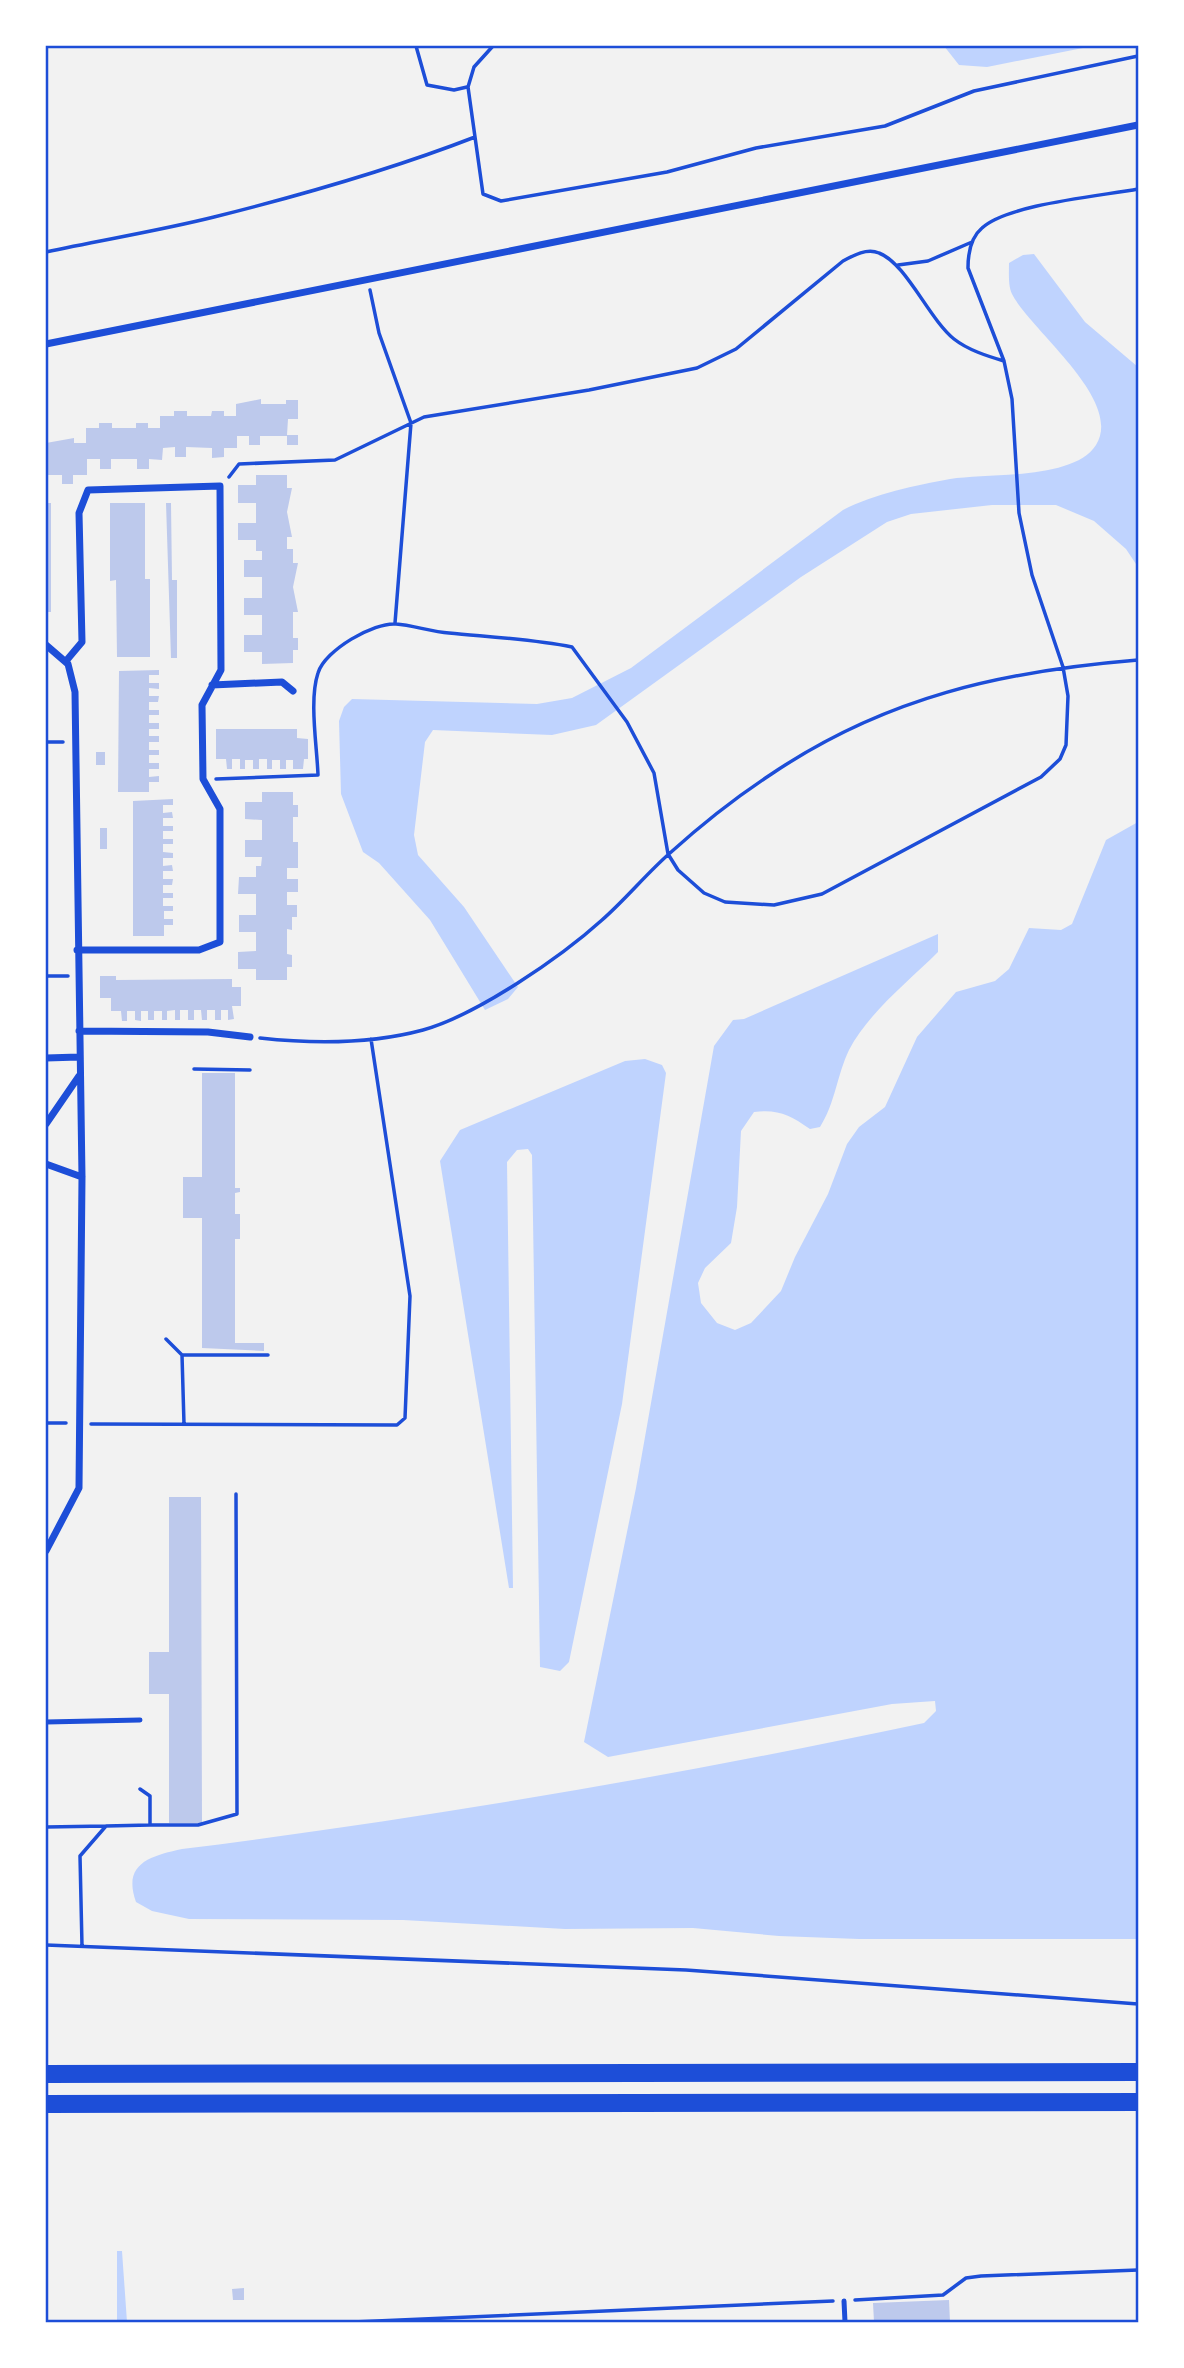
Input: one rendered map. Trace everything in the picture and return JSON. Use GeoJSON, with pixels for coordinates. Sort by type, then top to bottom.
{"type":"FeatureCollection","features":[{"type":"Feature","properties":{"kind":"highway"},"geometry":{"type":"LineString","coordinates":[[46,2074],[1139,2072]]}},
{"type":"Feature","properties":{"kind":"highway"},"geometry":{"type":"LineString","coordinates":[[46,2104],[1139,2102]]}},
{"type":"Feature","properties":{"kind":"street"},"geometry":{"type":"LineString","coordinates":[[46,344],[1139,125]]}},
{"type":"Feature","properties":{"kind":"street"},"geometry":{"type":"LineString","coordinates":[[66,661],[82,642],[79,513],[88,490],[220,486],[221,670],[202,705],[203,779],[220,809],[220,942],[199,950],[77,950]]}},
{"type":"Feature","properties":{"kind":"street"},"geometry":{"type":"LineString","coordinates":[[46,645],[66,661],[75,692],[82,1177],[79,1488],[49,1536],[46,1551]]}},
{"type":"Feature","properties":{"kind":"street"},"geometry":{"type":"LineString","coordinates":[[212,685],[282,682],[293,691]]}},
{"type":"Feature","properties":{"kind":"street"},"geometry":{"type":"LineString","coordinates":[[79,1031],[208,1032],[250,1037]]}},
{"type":"Feature","properties":{"kind":"street"},"geometry":{"type":"LineString","coordinates":[[46,1058],[79,1057]]}},
{"type":"Feature","properties":{"kind":"street"},"geometry":{"type":"LineString","coordinates":[[46,1124],[80,1075]]}},
{"type":"Feature","properties":{"kind":"street"},"geometry":{"type":"LineString","coordinates":[[46,1164],[82,1177]]}},
{"type":"Feature","properties":{"kind":"lane"},"geometry":{"type":"LineString","coordinates":[[46,1722],[140,1720]]}},
{"type":"Feature","properties":{"kind":"lane"},"geometry":{"type":"LineString","coordinates":[[844,2301],[845,2322]]}},
{"type":"Feature","properties":{"kind":"path"},"geometry":{"type":"LineString","coordinates":[[416,46],[428,85],[454,90],[468,87]]}},
{"type":"Feature","properties":{"kind":"path"},"geometry":{"type":"LineString","coordinates":[[493,46],[474,67],[468,87],[483,194],[501,201],[667,172],[756,148],[885,126],[974,90],[1139,56]]}},
{"type":"Feature","properties":{"kind":"path"},"geometry":{"type":"LineString","coordinates":[[46,252],[211,218],[295,196],[412,161],[475,137]]}},
{"type":"Feature","properties":{"kind":"path"},"geometry":{"type":"LineString","coordinates":[[203,779],[318,775],[315,691],[318,673],[324,661],[347,640],[395,623],[416,629],[536,640],[572,647],[597,677],[627,722],[654,773],[668,854],[678,870],[704,893],[725,902],[774,905],[822,894],[1041,777],[1060,759],[1066,745],[1068,696],[1063,667],[1032,575],[1019,513],[1012,399],[1004,361],[968,268],[972,242],[979,230],[990,222],[1016,211],[1139,189]]}},
{"type":"Feature","properties":{"kind":"path"},"geometry":{"type":"LineString","coordinates":[[898,265],[928,261],[972,242]]}},
{"type":"Feature","properties":{"kind":"path"},"geometry":{"type":"LineString","coordinates":[[220,486],[239,464],[335,460],[424,417],[589,390],[697,368],[736,349],[843,261],[862,252],[878,252],[898,265],[904,278],[954,339],[979,354],[1004,361]]}},
{"type":"Feature","properties":{"kind":"path"},"geometry":{"type":"LineString","coordinates":[[369,284],[379,333],[411,423],[395,623]]}},
{"type":"Feature","properties":{"kind":"path"},"geometry":{"type":"LineString","coordinates":[[250,1037],[300,1042],[371,1039],[422,1030],[473,1007],[520,979],[601,922],[668,854],[770,775],[866,723],[918,700],[975,682],[1063,667],[1138,660]]}},
{"type":"Feature","properties":{"kind":"path"},"geometry":{"type":"LineString","coordinates":[[46,976],[77,976]]}},
{"type":"Feature","properties":{"kind":"path"},"geometry":{"type":"LineString","coordinates":[[46,1423],[397,1425],[405,1418],[410,1296],[371,1039]]}},
{"type":"Feature","properties":{"kind":"path"},"geometry":{"type":"LineString","coordinates":[[194,1069],[250,1070]]}},
{"type":"Feature","properties":{"kind":"path"},"geometry":{"type":"LineString","coordinates":[[166,1339],[182,1355],[184,1424]]}},
{"type":"Feature","properties":{"kind":"path"},"geometry":{"type":"LineString","coordinates":[[182,1355],[268,1354]]}},
{"type":"Feature","properties":{"kind":"path"},"geometry":{"type":"LineString","coordinates":[[46,1827],[198,1825],[237,1814],[236,1494]]}},
{"type":"Feature","properties":{"kind":"path"},"geometry":{"type":"LineString","coordinates":[[140,1789],[150,1796],[150,1825]]}},
{"type":"Feature","properties":{"kind":"path"},"geometry":{"type":"LineString","coordinates":[[82,1946],[80,1856],[106,1826]]}},
{"type":"Feature","properties":{"kind":"path"},"geometry":{"type":"LineString","coordinates":[[46,1945],[686,1970],[1139,2004]]}},
{"type":"Feature","properties":{"kind":"path"},"geometry":{"type":"LineString","coordinates":[[353,2322],[943,2295],[966,2278],[981,2276],[1139,2270]]}},
{"type":"Feature","properties":{"kind":"water"},"geometry":{"type":"Polygon","coordinates":[[[944,46],[1093,46],[987,67],[959,65],[944,46]]]}},
{"type":"Feature","properties":{"kind":"water"},"geometry":{"type":"Polygon","coordinates":[[[1034,254],[1085,322],[1138,367],[1138,567],[1126,549],[1094,521],[1056,505],[992,505],[911,514],[887,522],[801,577],[596,725],[552,735],[433,730],[425,742],[414,835],[418,855],[464,907],[518,987],[508,999],[485,1010],[430,920],[379,863],[363,852],[341,794],[339,721],[344,707],[352,699],[537,704],[572,698],[631,668],[843,510],[855,504],[950,479],[1050,470],[1085,456],[1096,445],[1101,427],[1097,408],[1087,387],[1072,366],[1022,309],[1011,291],[1009,263],[1023,255],[1034,254]]]}},
{"type":"Feature","properties":{"kind":"water"},"geometry":{"type":"Polygon","coordinates":[[[1138,822],[1138,1939],[859,1939],[779,1936],[693,1928],[565,1929],[403,1920],[189,1919],[152,1911],[136,1902],[133,1878],[136,1870],[150,1859],[182,1849],[461,1809],[647,1778],[924,1723],[936,1711],[935,1701],[892,1704],[608,1757],[584,1742],[636,1488],[714,1046],[733,1020],[744,1019],[938,934],[938,952],[878,1010],[857,1036],[849,1050],[820,1127],[810,1129],[784,1114],[762,1111],[754,1112],[741,1131],[737,1207],[731,1243],[705,1268],[698,1283],[701,1303],[717,1323],[735,1330],[751,1323],[781,1291],[795,1257],[828,1194],[847,1144],[859,1127],[885,1107],[917,1037],[956,992],[995,981],[1009,969],[1029,928],[1061,930],[1072,924],[1106,840],[1138,822]]]}},
{"type":"Feature","properties":{"kind":"water"},"geometry":{"type":"Polygon","coordinates":[[[645,1059],[662,1065],[666,1073],[622,1404],[569,1662],[560,1671],[540,1667],[532,1155],[528,1149],[517,1150],[507,1162],[513,1588],[509,1588],[440,1161],[460,1130],[625,1061],[645,1059]]]}},
{"type":"Feature","properties":{"kind":"water"},"geometry":{"type":"Polygon","coordinates":[[[117,2251],[122,2251],[127,2322],[117,2322],[117,2251]]]}},
{"type":"Feature","properties":{"kind":"building"},"geometry":{"type":"Polygon","coordinates":[[[261,399],[261,404],[286,404],[286,400],[298,400],[298,419],[288,419],[287,435],[298,435],[298,445],[287,445],[287,436],[260,436],[260,445],[249,445],[249,436],[237,436],[237,448],[224,448],[224,457],[212,458],[212,448],[186,447],[186,457],[175,457],[175,447],[163,448],[162,460],[149,459],[149,469],[137,469],[137,459],[111,459],[111,469],[100,469],[100,459],[87,459],[87,475],[73,475],[73,484],[62,484],[62,475],[46,475],[46,443],[74,438],[74,443],[86,443],[86,428],[99,428],[99,423],[112,423],[112,428],[136,428],[136,423],[148,423],[148,428],[160,428],[160,416],[174,416],[174,411],[187,411],[187,416],[211,416],[212,411],[224,411],[224,416],[236,416],[236,404],[261,399]]]}},
{"type":"Feature","properties":{"kind":"building"},"geometry":{"type":"Polygon","coordinates":[[[256,475],[287,475],[287,488],[292,488],[287,512],[292,537],[287,537],[287,549],[293,549],[293,563],[298,563],[293,587],[298,612],[293,612],[293,638],[298,638],[298,650],[293,650],[293,663],[262,664],[262,652],[244,652],[244,635],[262,635],[262,615],[244,615],[244,598],[262,598],[262,577],[244,577],[244,560],[262,560],[262,551],[256,551],[256,540],[238,540],[238,523],[256,523],[256,503],[238,503],[238,485],[256,485],[256,475]]]}},
{"type":"Feature","properties":{"kind":"building"},"geometry":{"type":"Polygon","coordinates":[[[46,503],[51,503],[51,612],[46,612],[46,503]]]}},
{"type":"Feature","properties":{"kind":"building"},"geometry":{"type":"Polygon","coordinates":[[[110,503],[145,503],[145,579],[150,579],[150,657],[117,657],[116,580],[110,581],[110,503]]]}},
{"type":"Feature","properties":{"kind":"building"},"geometry":{"type":"Polygon","coordinates":[[[166,503],[171,503],[172,580],[177,580],[177,658],[171,658],[166,503]]]}},
{"type":"Feature","properties":{"kind":"building"},"geometry":{"type":"Polygon","coordinates":[[[159,670],[159,675],[149,675],[149,683],[159,683],[159,689],[149,688],[149,696],[159,696],[158,702],[149,702],[149,710],[159,710],[159,715],[149,715],[149,723],[159,723],[159,729],[149,729],[149,736],[159,736],[159,742],[149,742],[149,750],[159,750],[159,755],[149,755],[149,763],[159,763],[159,769],[149,769],[149,777],[159,776],[159,782],[149,782],[149,792],[118,792],[119,671],[159,670]]]}},
{"type":"Feature","properties":{"kind":"building"},"geometry":{"type":"Polygon","coordinates":[[[216,729],[297,729],[297,738],[308,739],[308,759],[304,759],[303,769],[293,769],[293,760],[286,760],[286,769],[280,769],[280,760],[272,760],[272,769],[267,769],[267,759],[259,759],[259,769],[253,769],[253,760],[245,760],[245,769],[240,769],[240,759],[232,759],[232,769],[227,769],[226,759],[216,759],[216,729]]]}},
{"type":"Feature","properties":{"kind":"building"},"geometry":{"type":"Polygon","coordinates":[[[96,752],[105,752],[105,765],[96,765],[96,752]]]}},
{"type":"Feature","properties":{"kind":"building"},"geometry":{"type":"Polygon","coordinates":[[[262,792],[293,792],[293,805],[298,805],[298,817],[293,817],[293,842],[298,842],[298,868],[287,868],[287,879],[298,879],[298,892],[287,892],[287,905],[297,905],[297,917],[292,917],[292,930],[287,929],[287,954],[292,955],[292,967],[287,967],[287,980],[256,980],[256,969],[238,969],[238,952],[256,951],[256,932],[239,932],[239,915],[256,915],[256,894],[238,894],[239,877],[256,877],[256,866],[261,866],[262,857],[245,857],[245,840],[262,840],[262,820],[245,819],[245,802],[262,802],[262,792]]]}},
{"type":"Feature","properties":{"kind":"building"},"geometry":{"type":"Polygon","coordinates":[[[173,799],[173,805],[163,805],[163,813],[172,812],[173,818],[163,818],[163,826],[173,826],[173,831],[163,831],[163,839],[173,839],[173,844],[163,844],[163,852],[173,853],[173,858],[163,858],[163,866],[172,865],[173,871],[163,871],[163,879],[173,879],[172,885],[163,885],[163,893],[173,893],[173,898],[163,898],[163,906],[173,906],[173,911],[164,911],[164,919],[173,919],[173,925],[164,925],[164,936],[133,936],[133,801],[173,799]]]}},
{"type":"Feature","properties":{"kind":"building"},"geometry":{"type":"Polygon","coordinates":[[[100,828],[107,828],[107,849],[100,849],[100,828]]]}},
{"type":"Feature","properties":{"kind":"building"},"geometry":{"type":"Polygon","coordinates":[[[100,976],[116,976],[116,980],[232,979],[232,987],[241,987],[241,1006],[232,1006],[234,1019],[228,1020],[228,1010],[221,1010],[221,1020],[215,1020],[215,1010],[207,1010],[207,1020],[202,1020],[201,1010],[194,1010],[194,1020],[188,1020],[188,1010],[180,1010],[180,1020],[175,1020],[175,1010],[167,1011],[167,1020],[162,1020],[162,1011],[154,1011],[154,1020],[148,1020],[148,1011],[141,1011],[141,1021],[135,1020],[135,1011],[127,1011],[127,1021],[122,1021],[121,1011],[111,1011],[111,998],[100,998],[100,976]]]}},
{"type":"Feature","properties":{"kind":"building"},"geometry":{"type":"Polygon","coordinates":[[[202,1073],[235,1073],[235,1188],[240,1188],[240,1192],[235,1193],[235,1214],[240,1214],[240,1239],[235,1239],[235,1343],[264,1343],[264,1351],[202,1348],[202,1218],[183,1218],[183,1177],[202,1177],[202,1073]]]}},
{"type":"Feature","properties":{"kind":"building"},"geometry":{"type":"Polygon","coordinates":[[[169,1497],[201,1497],[202,1823],[169,1823],[169,1694],[149,1694],[149,1652],[169,1652],[169,1497]]]}},
{"type":"Feature","properties":{"kind":"building"},"geometry":{"type":"Polygon","coordinates":[[[244,2288],[244,2300],[233,2300],[232,2289],[244,2288]]]}},
{"type":"Feature","properties":{"kind":"building"},"geometry":{"type":"Polygon","coordinates":[[[949,2300],[950,2322],[874,2322],[873,2303],[949,2300]]]}}]}
